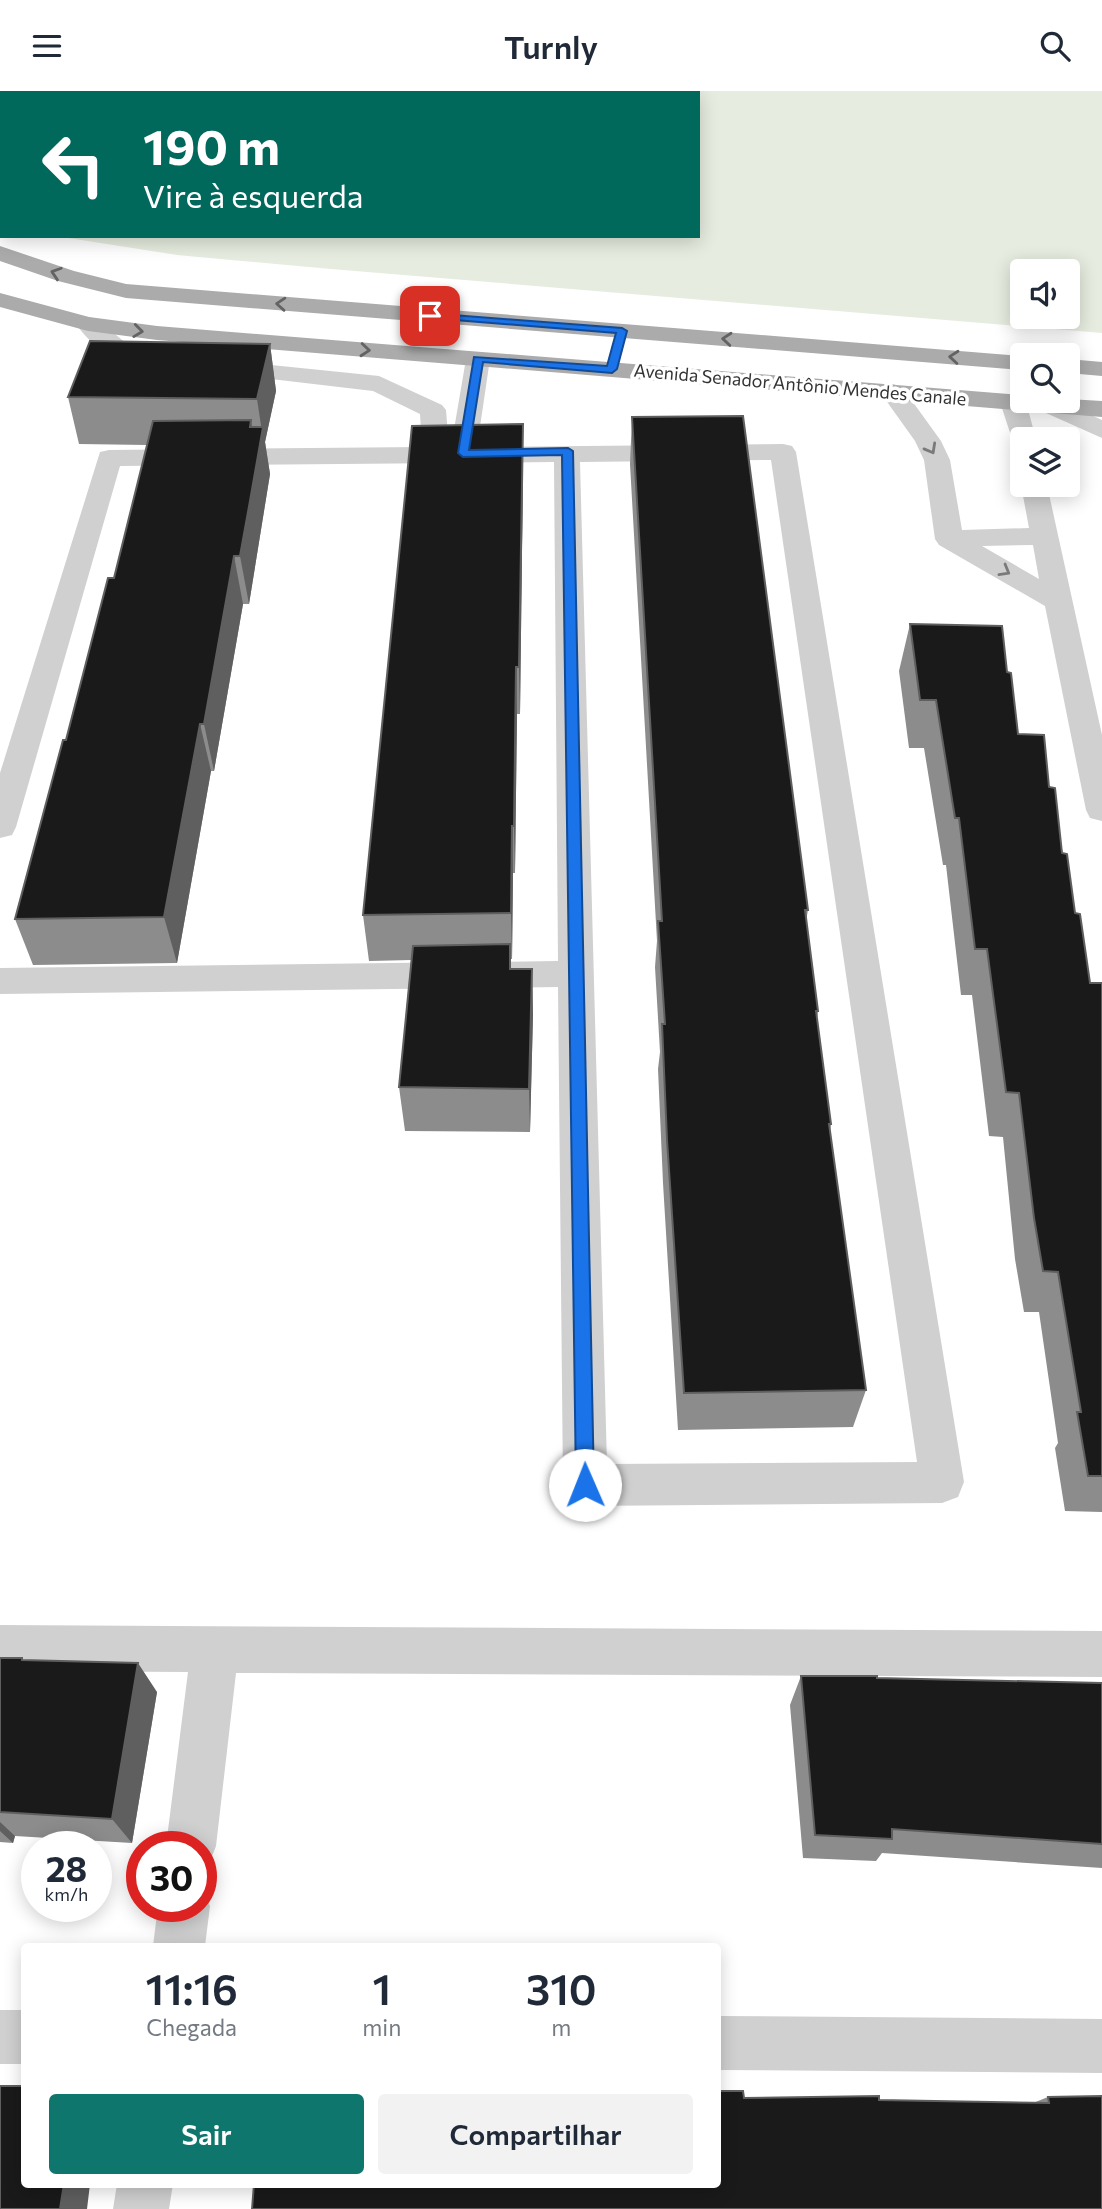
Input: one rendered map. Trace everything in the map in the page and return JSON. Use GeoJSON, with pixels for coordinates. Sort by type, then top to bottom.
{"type":"FeatureCollection","features":[{"type":"Feature","properties":{"kind":"main road","name":"Avenida Senador Antônio Mendes Canale"},"geometry":{"type":"LineString","coordinates":[[0,253],[66,276],[127,291],[1010,362]]}},
{"type":"Feature","properties":{"kind":"main road","name":"Avenida Senador Antônio Mendes Canale"},"geometry":{"type":"LineString","coordinates":[[0,300],[88,324],[157,333],[1010,402]]}},
{"type":"Feature","properties":{"kind":"main road"},"geometry":{"type":"LineString","coordinates":[[612,369],[622,331]]}},
{"type":"Feature","properties":{"kind":"main road"},"geometry":{"type":"LineString","coordinates":[[1080,367],[1102,369]]}},
{"type":"Feature","properties":{"kind":"main road","name":"Avenida Senador Antônio Mendes Canale"},"geometry":{"type":"LineString","coordinates":[[1080,407],[1102,409]]}},
{"type":"Feature","properties":{"kind":"street"},"geometry":{"type":"LineString","coordinates":[[88,324],[127,357],[379,384],[433,410],[450,454]]}},
{"type":"Feature","properties":{"kind":"street"},"geometry":{"type":"LineString","coordinates":[[450,454],[478,359]]}},
{"type":"Feature","properties":{"kind":"street"},"geometry":{"type":"LineString","coordinates":[[893,392],[928,441],[937,460],[949,539]]}},
{"type":"Feature","properties":{"kind":"street"},"geometry":{"type":"LineString","coordinates":[[1065,413],[1102,430]]}},
{"type":"Feature","properties":{"kind":"street"},"geometry":{"type":"LineString","coordinates":[[0,827],[109,458],[568,451],[783,452],[942,1482],[585,1485],[568,451]]}},
{"type":"Feature","properties":{"kind":"street"},"geometry":{"type":"LineString","coordinates":[[1037,497],[1102,810]]}},
{"type":"Feature","properties":{"kind":"street"},"geometry":{"type":"LineString","coordinates":[[949,539],[1046,536]]}},
{"type":"Feature","properties":{"kind":"street"},"geometry":{"type":"LineString","coordinates":[[949,539],[1060,603]]}},
{"type":"Feature","properties":{"kind":"street"},"geometry":{"type":"LineString","coordinates":[[0,981],[576,974]]}},
{"type":"Feature","properties":{"kind":"street"},"geometry":{"type":"LineString","coordinates":[[0,1648],[1102,1654]]}},
{"type":"Feature","properties":{"kind":"street"},"geometry":{"type":"LineString","coordinates":[[193,1831],[215,1649]]}},
{"type":"Feature","properties":{"kind":"street"},"geometry":{"type":"LineString","coordinates":[[179,1943],[182,1922]]}},
{"type":"Feature","properties":{"kind":"street"},"geometry":{"type":"LineString","coordinates":[[0,2037],[21,2037]]}},
{"type":"Feature","properties":{"kind":"street"},"geometry":{"type":"LineString","coordinates":[[721,2043],[1102,2046]]}},
{"type":"Feature","properties":{"kind":"street"},"geometry":{"type":"LineString","coordinates":[[142,2209],[145,2188]]}},
{"type":"Feature","properties":{"kind":"shaded area"},"geometry":{"type":"Polygon","coordinates":[[[700,91],[1102,91],[1102,333],[1054,329],[1080,329],[1080,259],[1010,259],[1010,325],[177,255],[69,238],[700,238],[700,91]]]}},
{"type":"Feature","properties":{"kind":"building"},"geometry":{"type":"Polygon","coordinates":[[[90,341],[270,344],[257,399],[68,397],[90,341]]]}},
{"type":"Feature","properties":{"kind":"building"},"geometry":{"type":"Polygon","coordinates":[[[743,416],[808,910],[805,910],[829,1124],[866,1390],[684,1393],[667,1140],[662,1024],[665,1024],[658,921],[662,921],[632,417],[743,416]]]}},
{"type":"Feature","properties":{"kind":"building"},"geometry":{"type":"Polygon","coordinates":[[[251,420],[250,427],[263,427],[240,556],[234,556],[204,724],[200,724],[164,917],[15,919],[63,740],[66,740],[108,578],[114,578],[153,421],[251,420]]]}},
{"type":"Feature","properties":{"kind":"building"},"geometry":{"type":"Polygon","coordinates":[[[523,424],[511,913],[363,915],[412,426],[523,424]]]}},
{"type":"Feature","properties":{"kind":"building"},"geometry":{"type":"Polygon","coordinates":[[[910,624],[1002,626],[1018,734],[1044,735],[1049,787],[1055,788],[1062,853],[1067,854],[1075,913],[1080,914],[1090,983],[1102,983],[1102,1476],[1088,1476],[1077,1412],[1081,1412],[1058,1272],[1043,1271],[1019,1093],[1006,1092],[987,949],[975,949],[959,818],[955,818],[936,700],[920,700],[910,624]]]}},
{"type":"Feature","properties":{"kind":"building"},"geometry":{"type":"Polygon","coordinates":[[[510,944],[510,969],[532,969],[529,1089],[399,1087],[413,946],[510,944]]]}},
{"type":"Feature","properties":{"kind":"building"},"geometry":{"type":"Polygon","coordinates":[[[0,1658],[138,1663],[112,1819],[0,1812],[0,1658]]]}},
{"type":"Feature","properties":{"kind":"building"},"geometry":{"type":"Polygon","coordinates":[[[801,1676],[1102,1683],[1102,1844],[892,1829],[892,1839],[815,1835],[801,1676]]]}},
{"type":"Feature","properties":{"kind":"building"},"geometry":{"type":"Polygon","coordinates":[[[0,2086],[21,2086],[21,2188],[63,2188],[60,2209],[0,2209],[0,2086]]]}},
{"type":"Feature","properties":{"kind":"building"},"geometry":{"type":"Polygon","coordinates":[[[721,2091],[743,2091],[744,2098],[879,2096],[879,2100],[1049,2103],[1048,2097],[1102,2096],[1102,2209],[252,2209],[254,2188],[721,2188],[721,2091]]]}},
{"type":"Feature","properties":{"kind":"route"},"geometry":{"type":"LineString","coordinates":[[430,316],[622,331],[612,369],[478,359],[463,453],[568,451],[585,1485]]}}]}
